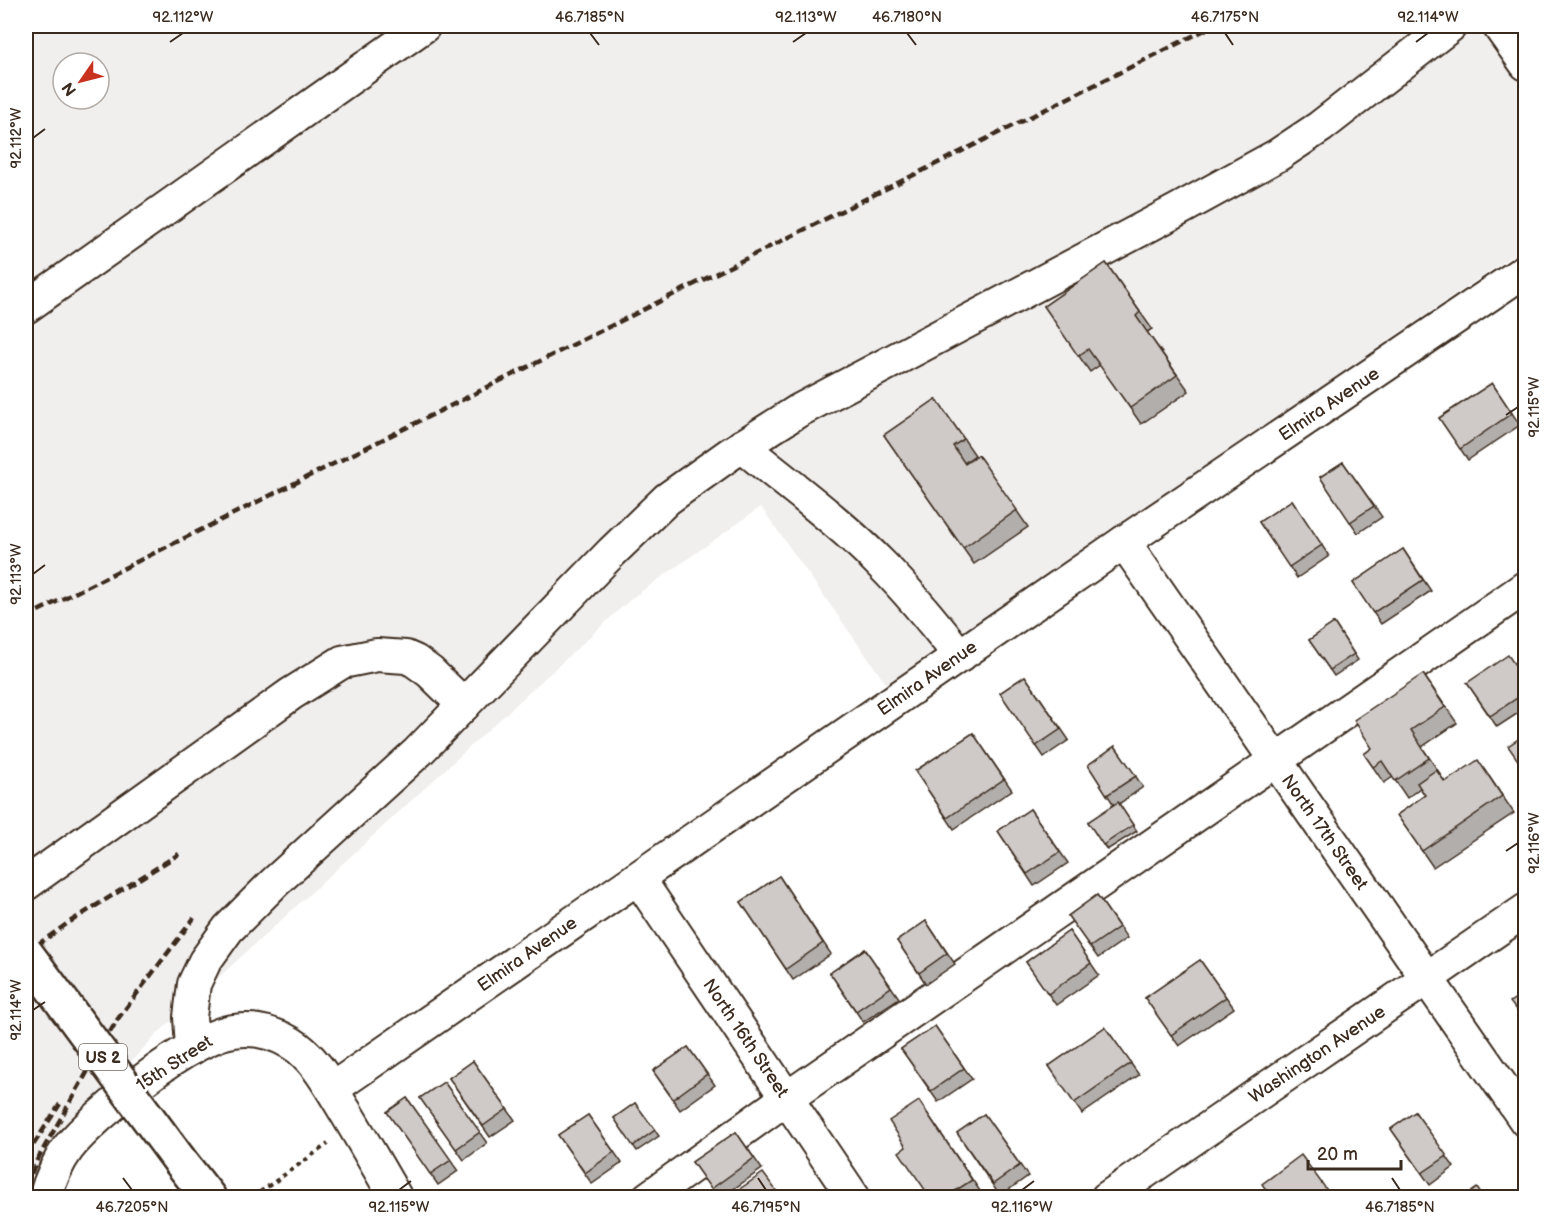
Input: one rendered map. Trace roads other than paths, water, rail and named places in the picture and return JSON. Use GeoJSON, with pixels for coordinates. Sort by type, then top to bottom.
{"type":"FeatureCollection","features":[{"type":"Feature","properties":{"kind":"highway","name":"US 2"},"geometry":{"type":"LineString","coordinates":[[26,953],[209,1197]]}},
{"type":"Feature","properties":{"kind":"highway","name":"US 2"},"geometry":{"type":"LineString","coordinates":[[180,1161],[202,1197]]}},
{"type":"Feature","properties":{"kind":"street"},"geometry":{"type":"LineString","coordinates":[[26,307],[424,26]]}},
{"type":"Feature","properties":{"kind":"street"},"geometry":{"type":"LineString","coordinates":[[192,1048],[190,1017],[194,984],[215,945],[274,883],[393,776],[660,506],[742,446],[798,411],[1278,155],[1320,127],[1450,26]]}},
{"type":"Feature","properties":{"kind":"street"},"geometry":{"type":"LineString","coordinates":[[1499,26],[1526,64]]}},
{"type":"Feature","properties":{"kind":"street","name":"Elmira Avenue"},"geometry":{"type":"LineString","coordinates":[[332,1089],[1124,542],[1526,270]]}},
{"type":"Feature","properties":{"kind":"street"},"geometry":{"type":"LineString","coordinates":[[742,446],[833,520],[881,564],[908,592],[960,656]]}},
{"type":"Feature","properties":{"kind":"street","name":"North 17th Street"},"geometry":{"type":"LineString","coordinates":[[1124,542],[1526,1121]]}},
{"type":"Feature","properties":{"kind":"street"},"geometry":{"type":"LineString","coordinates":[[648,1197],[787,1098],[1526,587]]}},
{"type":"Feature","properties":{"kind":"street"},"geometry":{"type":"LineString","coordinates":[[26,884],[291,694],[342,662],[377,655],[406,657],[430,672],[464,705]]}},
{"type":"Feature","properties":{"kind":"street","name":"North 16th Street"},"geometry":{"type":"LineString","coordinates":[[638,878],[854,1197]]}},
{"type":"Feature","properties":{"kind":"street","name":"Washington Avenue"},"geometry":{"type":"LineString","coordinates":[[1107,1197],[1526,910]]}},
{"type":"Feature","properties":{"kind":"street","name":"15th Street"},"geometry":{"type":"LineString","coordinates":[[45,1197],[57,1166],[88,1125],[152,1074],[206,1040],[232,1031],[260,1031],[275,1035],[306,1054],[332,1089],[396,1197]]}},
{"type":"Feature","properties":{"kind":"railway"},"geometry":{"type":"LineString","coordinates":[[26,617],[1213,26]]}},
{"type":"Feature","properties":{"kind":"railway"},"geometry":{"type":"LineString","coordinates":[[26,953],[68,923],[179,854]]}},
{"type":"Feature","properties":{"kind":"railway"},"geometry":{"type":"LineString","coordinates":[[26,1186],[37,1160],[117,1020],[194,918]]}},
{"type":"Feature","properties":{"kind":"railway"},"geometry":{"type":"LineString","coordinates":[[26,1156],[60,1104]]}}]}
